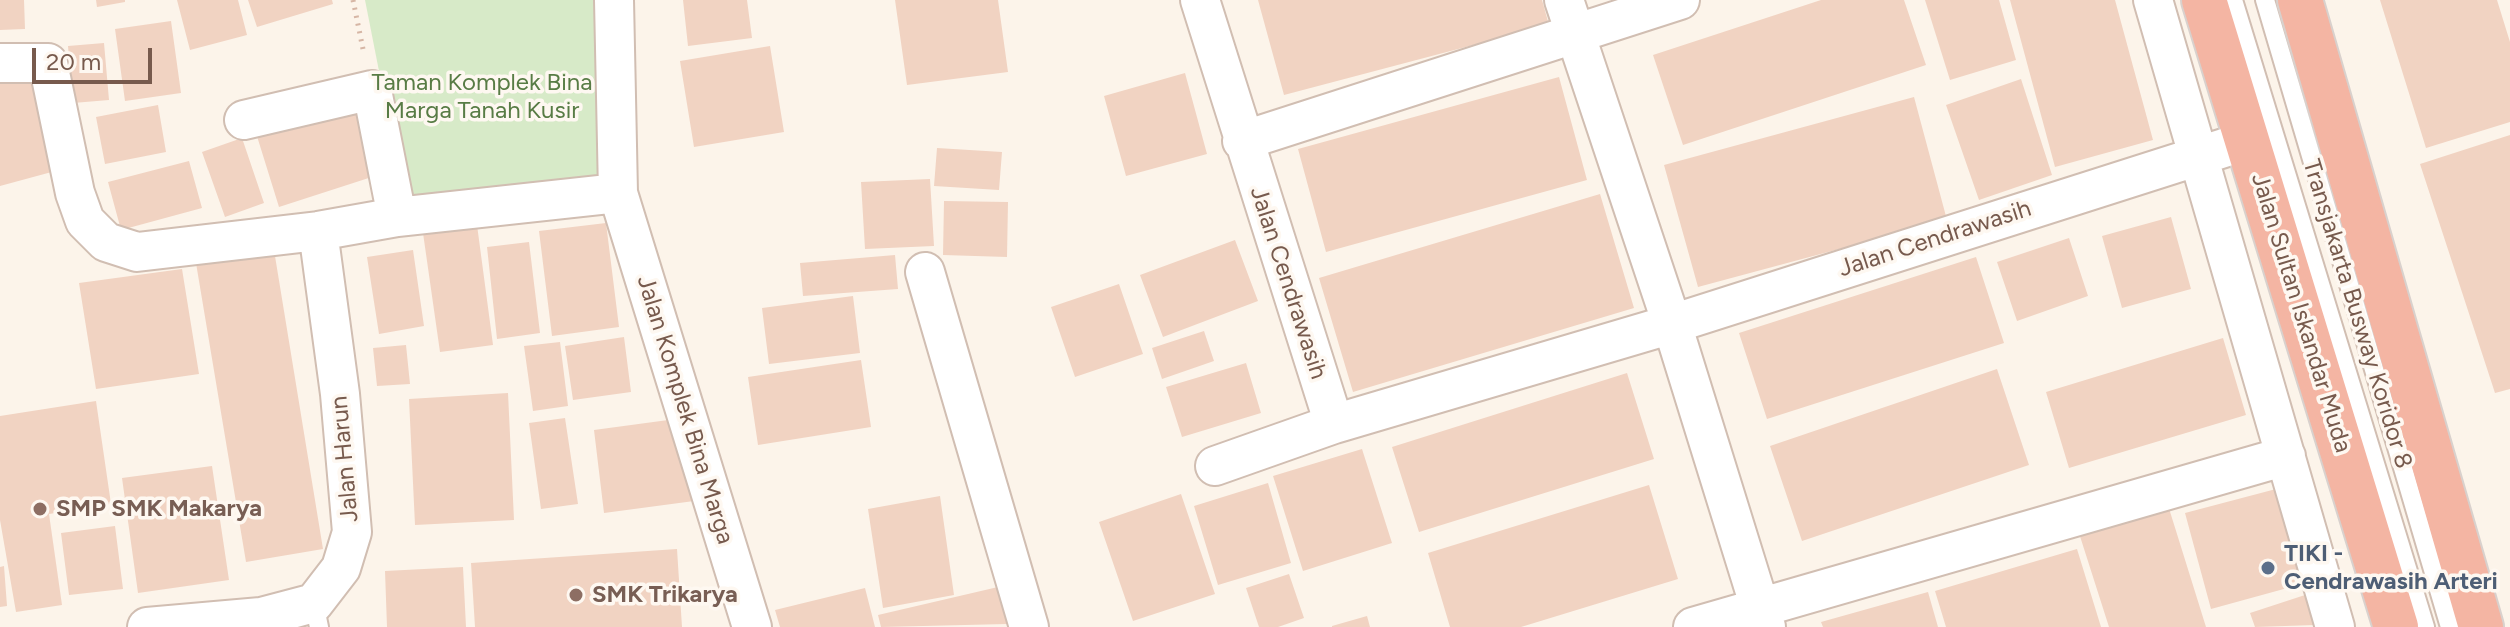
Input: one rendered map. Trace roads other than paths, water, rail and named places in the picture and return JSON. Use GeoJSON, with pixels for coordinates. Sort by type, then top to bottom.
{"type":"FeatureCollection","features":[{"type":"Feature","properties":{"kind":"highway","name":"Jalan Sultan Iskandar Muda"},"geometry":{"type":"LineString","coordinates":[[2204,0],[2396,627]]}},
{"type":"Feature","properties":{"kind":"highway"},"geometry":{"type":"LineString","coordinates":[[2300,0],[2481,627]]}},
{"type":"Feature","properties":{"kind":"street","name":"Jalan Komplek Bina Marga"},"geometry":{"type":"LineString","coordinates":[[614,0],[618,193],[752,627]]}},
{"type":"Feature","properties":{"kind":"street","name":"Jalan Cendrawasih"},"geometry":{"type":"LineString","coordinates":[[1200,0],[1242,141],[1334,424]]}},
{"type":"Feature","properties":{"kind":"street"},"geometry":{"type":"LineString","coordinates":[[1242,141],[1570,17],[1680,0]]}},
{"type":"Feature","properties":{"kind":"street"},"geometry":{"type":"LineString","coordinates":[[2153,0],[2335,627]]}},
{"type":"Feature","properties":{"kind":"street"},"geometry":{"type":"LineString","coordinates":[[1570,17],[1672,324],[1763,617]]}},
{"type":"Feature","properties":{"kind":"street"},"geometry":{"type":"LineString","coordinates":[[0,63],[48,63],[75,193],[85,221],[106,242],[137,252],[318,231],[397,217],[618,193]]}},
{"type":"Feature","properties":{"kind":"street"},"geometry":{"type":"LineString","coordinates":[[244,120],[372,90],[397,217]]}},
{"type":"Feature","properties":{"kind":"street","name":"Jalan Cendrawasih"},"geometry":{"type":"LineString","coordinates":[[1215,466],[1334,424],[1672,324],[2249,140]]}},
{"type":"Feature","properties":{"kind":"street","name":"Jalan Harun"},"geometry":{"type":"LineString","coordinates":[[147,627],[316,615],[341,568],[352,532],[340,394],[318,231]]}},
{"type":"Feature","properties":{"kind":"street"},"geometry":{"type":"LineString","coordinates":[[925,272],[1029,627]]}},
{"type":"Feature","properties":{"kind":"street"},"geometry":{"type":"LineString","coordinates":[[1693,627],[1763,617],[2286,456]]}},
{"type":"Feature","properties":{"kind":"street"},"geometry":{"type":"LineString","coordinates":[[2300,506],[2354,489]]}},
{"type":"Feature","properties":{"kind":"lane","name":"Transjakarta Busway Koridor 8"},"geometry":{"type":"LineString","coordinates":[[2233,0],[2425,627]]}},
{"type":"Feature","properties":{"kind":"lane","name":"Transjakarta Busway Koridor 8"},"geometry":{"type":"LineString","coordinates":[[2265,0],[2450,627]]}},
{"type":"Feature","properties":{"kind":"place","name":"SMP SMK Makarya"},"geometry":{"type":"Point","coordinates":[40,509]}},
{"type":"Feature","properties":{"kind":"place","name":"TIKI - Cendrawasih Arteri"},"geometry":{"type":"Point","coordinates":[2268,568]}},
{"type":"Feature","properties":{"kind":"place","name":"SMK Trikarya"},"geometry":{"type":"Point","coordinates":[576,595]}},
{"type":"Feature","properties":{"kind":"park label","name":"Taman Komplek Bina Marga Tanah Kusir"},"geometry":{"type":"Point","coordinates":[482,97]}}]}
